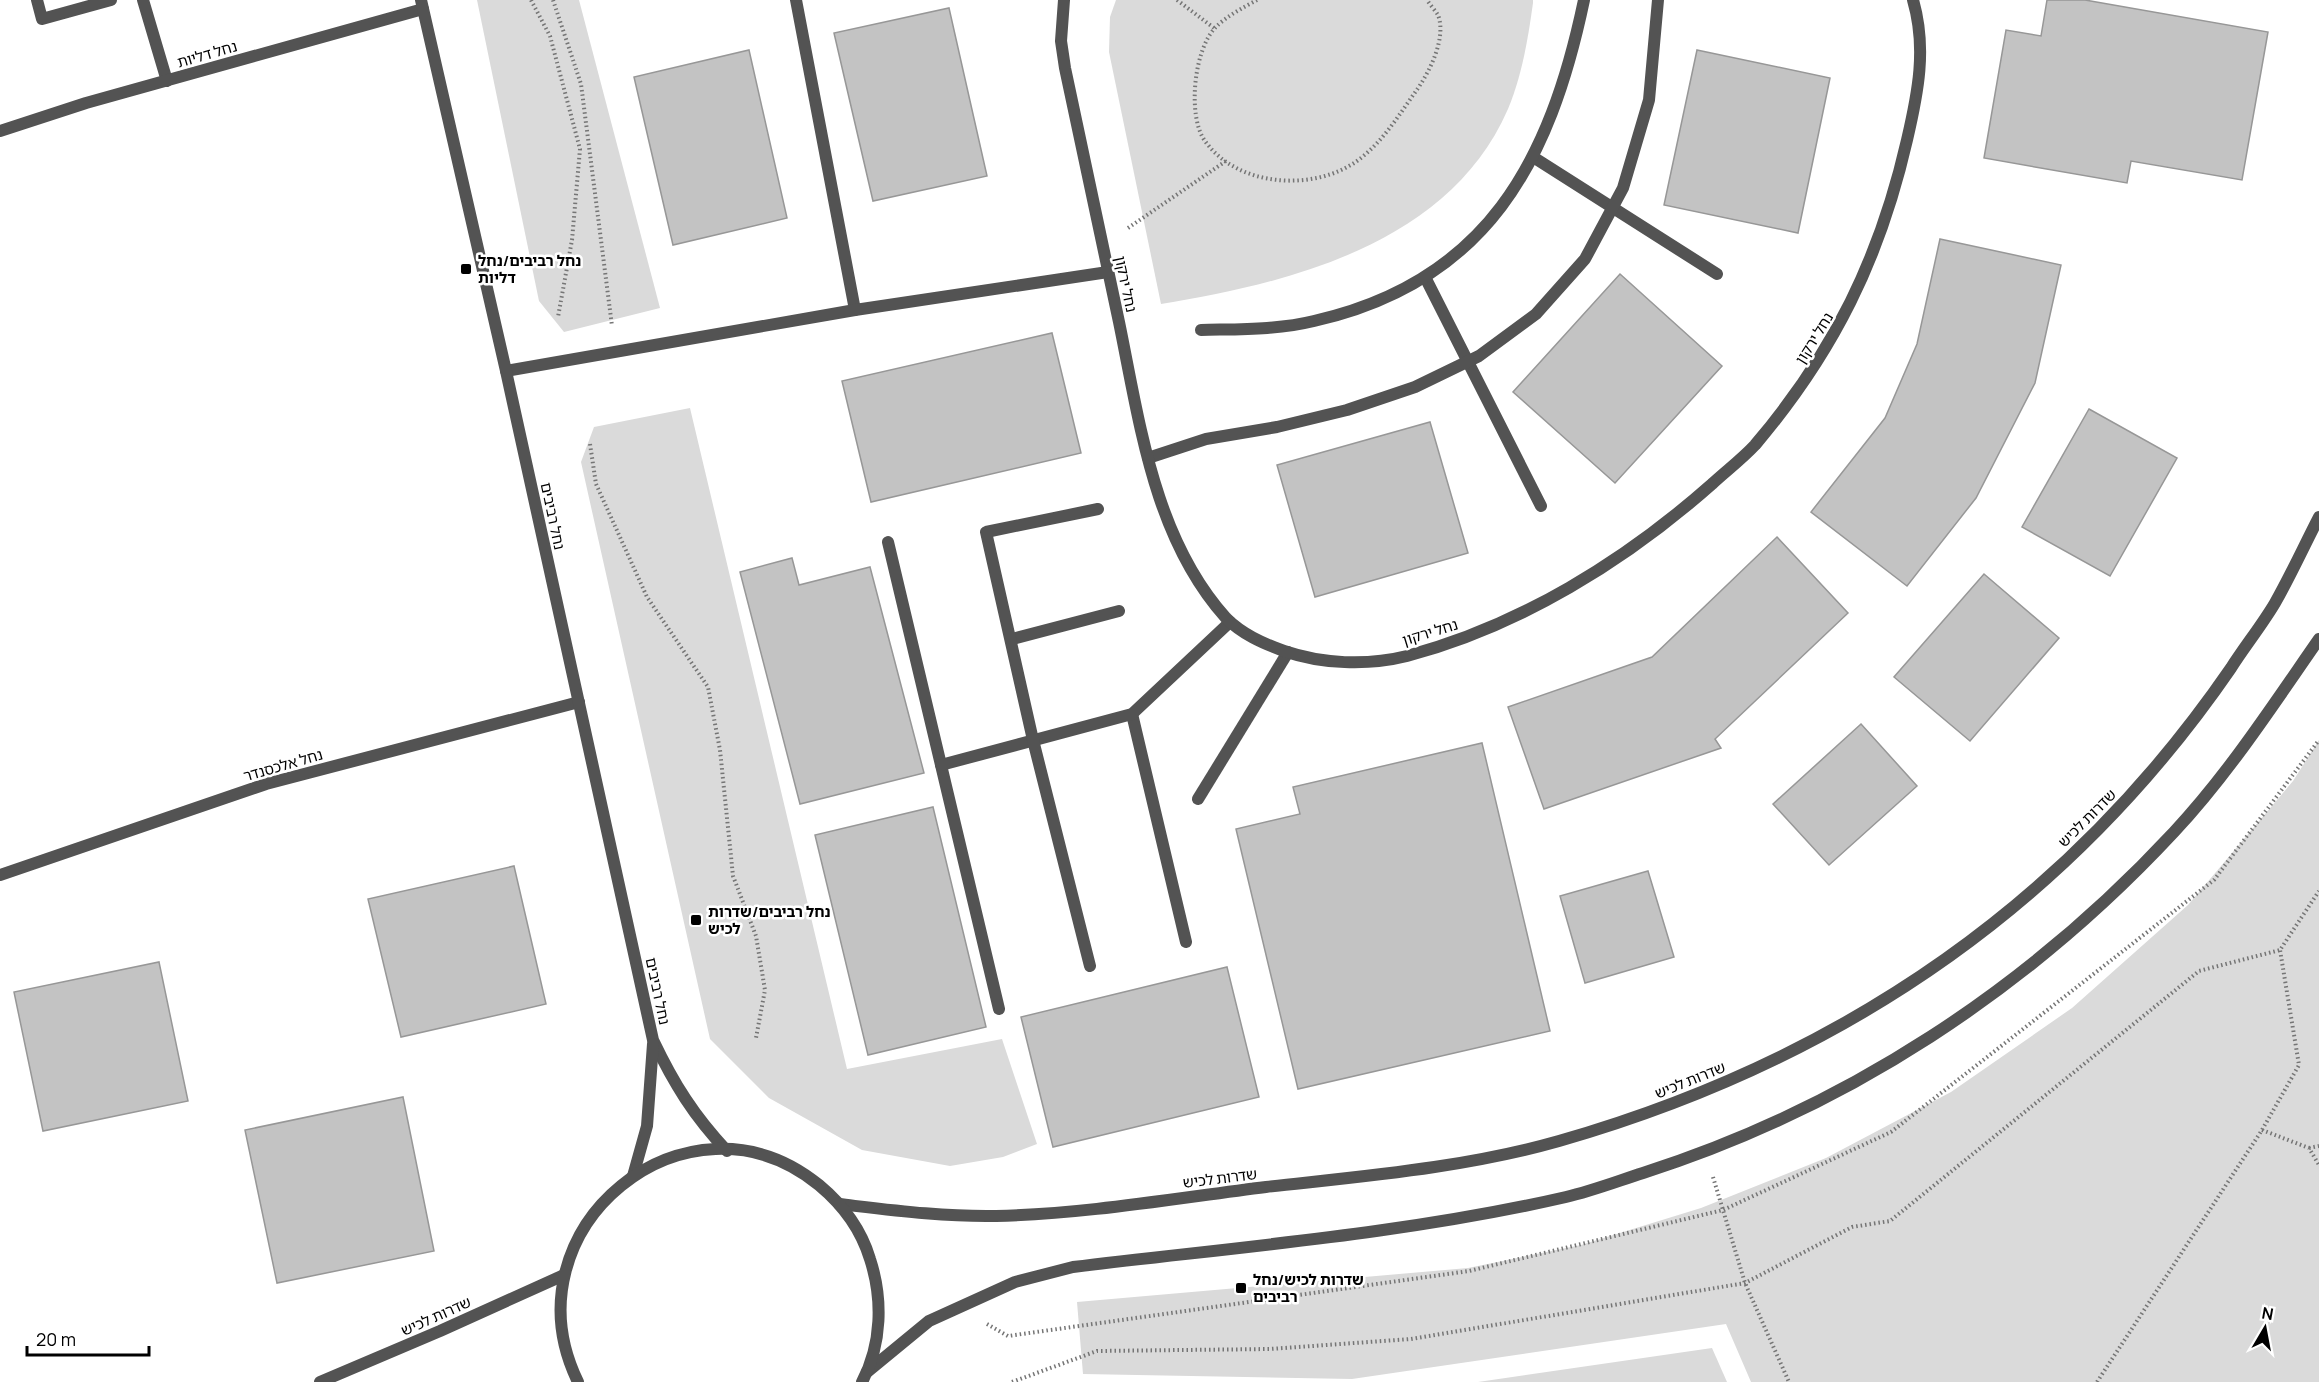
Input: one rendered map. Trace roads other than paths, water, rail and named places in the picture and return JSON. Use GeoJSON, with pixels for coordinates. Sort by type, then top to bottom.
{"type":"FeatureCollection","features":[{"type":"Feature","properties":{"kind":"street"},"geometry":{"type":"LineString","coordinates":[[37,0],[42,19],[111,0]]}},
{"type":"Feature","properties":{"kind":"street"},"geometry":{"type":"LineString","coordinates":[[143,0],[167,81]]}},
{"type":"Feature","properties":{"kind":"street"},"geometry":{"type":"LineString","coordinates":[[796,0],[855,310]]}},
{"type":"Feature","properties":{"kind":"street","name":"נחל ירקון"},"geometry":{"type":"LineString","coordinates":[[1064,0],[1061,41],[1065,68],[1148,458],[1175,541],[1198,584],[1230,622],[1259,642],[1311,660],[1353,662],[1404,657],[1472,635],[1548,599],[1613,561],[1683,510],[1752,448],[1800,387],[1846,315],[1876,248],[1901,166],[1918,90],[1921,52],[1918,17],[1913,0]]}},
{"type":"Feature","properties":{"kind":"street"},"geometry":{"type":"LineString","coordinates":[[1201,330],[1258,329],[1312,322],[1362,308],[1409,288],[1451,260],[1489,224],[1522,178],[1550,124],[1572,58],[1584,0]]}},
{"type":"Feature","properties":{"kind":"street"},"geometry":{"type":"LineString","coordinates":[[1148,458],[1206,439],[1277,427],[1347,410],[1415,387],[1467,362],[1536,314],[1585,259],[1623,188],[1649,100],[1659,0]]}},
{"type":"Feature","properties":{"kind":"street","name":"נחל דליות"},"geometry":{"type":"LineString","coordinates":[[0,131],[86,103],[422,5]]}},
{"type":"Feature","properties":{"kind":"street","name":"נחל רביבים"},"geometry":{"type":"LineString","coordinates":[[422,5],[506,371],[653,1040],[675,1086],[701,1124],[727,1151]]}},
{"type":"Feature","properties":{"kind":"street"},"geometry":{"type":"LineString","coordinates":[[1533,157],[1717,274]]}},
{"type":"Feature","properties":{"kind":"street"},"geometry":{"type":"LineString","coordinates":[[506,371],[855,310],[1108,272]]}},
{"type":"Feature","properties":{"kind":"street"},"geometry":{"type":"LineString","coordinates":[[1425,278],[1540,507]]}},
{"type":"Feature","properties":{"kind":"street"},"geometry":{"type":"LineString","coordinates":[[1090,966],[1033,740],[986,532],[1098,509]]}},
{"type":"Feature","properties":{"kind":"street","name":"שדרות לכיש"},"geometry":{"type":"LineString","coordinates":[[839,1204],[915,1212],[994,1216],[1065,1212],[1440,1167],[1556,1142],[1685,1100],[1772,1062],[1863,1013],[1950,958],[2033,893],[2133,794],[2194,720],[2274,604],[2319,517]]}},
{"type":"Feature","properties":{"kind":"street"},"geometry":{"type":"LineString","coordinates":[[888,542],[999,1009]]}},
{"type":"Feature","properties":{"kind":"street"},"geometry":{"type":"LineString","coordinates":[[1012,639],[1119,611]]}},
{"type":"Feature","properties":{"kind":"street"},"geometry":{"type":"LineString","coordinates":[[941,765],[1132,714],[1230,622]]}},
{"type":"Feature","properties":{"kind":"street"},"geometry":{"type":"LineString","coordinates":[[864,1377],[929,1321],[1015,1282],[1073,1267],[1450,1222],[1571,1196],[1705,1153],[1797,1112],[1891,1061],[1983,1004],[2070,934],[2174,832],[2240,754],[2319,639]]}},
{"type":"Feature","properties":{"kind":"street"},"geometry":{"type":"LineString","coordinates":[[1198,799],[1288,652]]}},
{"type":"Feature","properties":{"kind":"street","name":"נחל אלכסנדר"},"geometry":{"type":"LineString","coordinates":[[0,875],[266,784],[579,702]]}},
{"type":"Feature","properties":{"kind":"street"},"geometry":{"type":"LineString","coordinates":[[1132,714],[1186,942]]}},
{"type":"Feature","properties":{"kind":"street","name":"נחל רביבים"},"geometry":{"type":"LineString","coordinates":[[633,1176],[647,1126],[653,1040]]}},
{"type":"Feature","properties":{"kind":"street"},"geometry":{"type":"LineString","coordinates":[[578,1382],[566,1354],[560,1314],[564,1275],[569,1255],[589,1219],[609,1195],[633,1176],[669,1158],[707,1151],[727,1151],[764,1157],[797,1171],[839,1204],[860,1233],[876,1282],[879,1323],[864,1377]]}},
{"type":"Feature","properties":{"kind":"street","name":"שדרות לכיש"},"geometry":{"type":"LineString","coordinates":[[320,1382],[564,1275]]}},
{"type":"Feature","properties":{"kind":"place","name":"נחל רביבים/נחל דליות"},"geometry":{"type":"Point","coordinates":[466,269]}},
{"type":"Feature","properties":{"kind":"place","name":"נחל רביבים/שדרות לכיש"},"geometry":{"type":"Point","coordinates":[696,920]}},
{"type":"Feature","properties":{"kind":"place","name":"שדרות לכיש/נחל רביבים"},"geometry":{"type":"Point","coordinates":[1241,1288]}}]}
